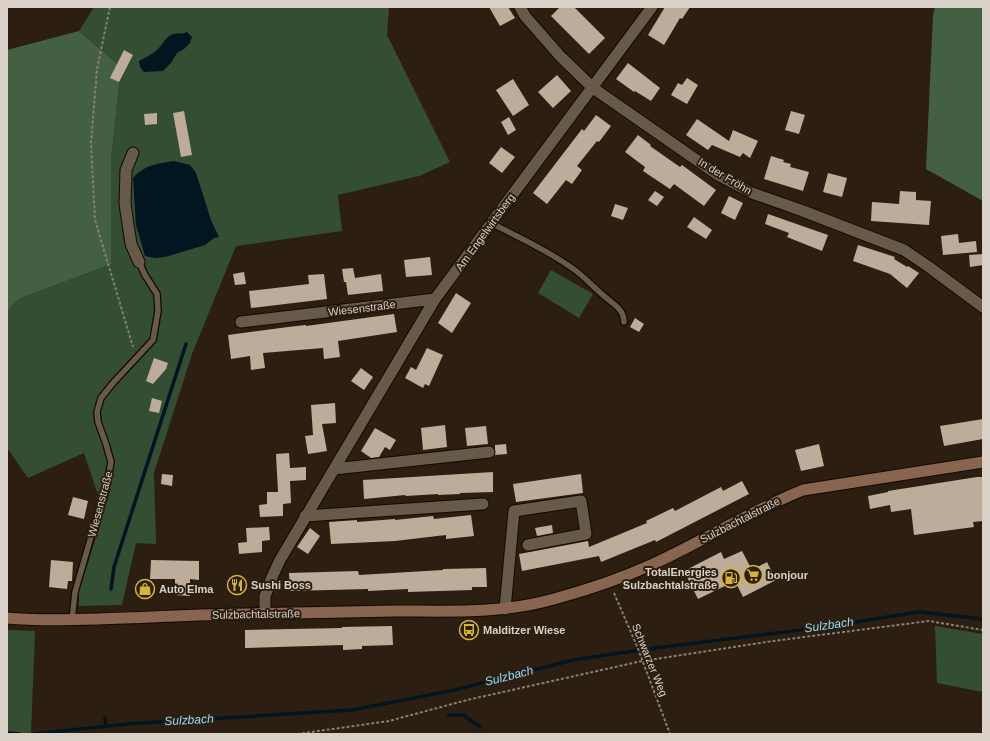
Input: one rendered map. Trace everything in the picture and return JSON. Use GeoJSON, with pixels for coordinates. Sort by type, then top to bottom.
{"type":"FeatureCollection","features":[{"type":"Feature","properties":{"kind":"main road","name":"Sulzbachtalstraße"},"geometry":{"type":"LineString","coordinates":[[7,618],[29,620],[72,620],[397,611],[471,612],[505,609],[552,600],[630,574],[685,548],[776,501],[803,490],[983,462]]}},
{"type":"Feature","properties":{"kind":"street","name":"In der Fröhn"},"geometry":{"type":"LineString","coordinates":[[520,7],[525,16],[560,56],[593,88],[718,175],[752,193],[904,250],[983,307]]}},
{"type":"Feature","properties":{"kind":"street","name":"Am Engelwirtsberg"},"geometry":{"type":"LineString","coordinates":[[265,614],[265,596],[272,577],[305,516],[436,299],[652,7]]}},
{"type":"Feature","properties":{"kind":"street","name":"Wiesenstraße"},"geometry":{"type":"LineString","coordinates":[[133,153],[126,170],[125,204],[131,244],[139,262]]}},
{"type":"Feature","properties":{"kind":"street","name":"Wiesenstraße"},"geometry":{"type":"LineString","coordinates":[[241,322],[436,299]]}},
{"type":"Feature","properties":{"kind":"street"},"geometry":{"type":"LineString","coordinates":[[334,468],[488,452]]}},
{"type":"Feature","properties":{"kind":"street"},"geometry":{"type":"LineString","coordinates":[[505,609],[514,511],[581,501],[586,534],[528,545]]}},
{"type":"Feature","properties":{"kind":"street"},"geometry":{"type":"LineString","coordinates":[[305,516],[483,504]]}},
{"type":"Feature","properties":{"kind":"lane"},"geometry":{"type":"LineString","coordinates":[[491,223],[558,258],[572,267],[621,310],[624,316],[624,322]]}},
{"type":"Feature","properties":{"kind":"lane","name":"Wiesenstraße"},"geometry":{"type":"LineString","coordinates":[[72,620],[75,592],[108,478],[111,462],[98,422],[97,412],[101,398],[153,340],[158,311],[157,294],[139,262]]}},
{"type":"Feature","properties":{"kind":"path"},"geometry":{"type":"LineString","coordinates":[[110,7],[97,70],[91,143],[95,220],[136,358]]}},
{"type":"Feature","properties":{"kind":"path","name":"Schwarzer Weg"},"geometry":{"type":"LineString","coordinates":[[614,592],[670,734]]}},
{"type":"Feature","properties":{"kind":"path"},"geometry":{"type":"LineString","coordinates":[[297,734],[389,721],[467,700],[642,661],[773,641],[929,621],[983,630]]}},
{"type":"Feature","properties":{"kind":"green space"},"geometry":{"type":"Polygon","coordinates":[[[94,7],[389,7],[387,35],[450,162],[419,176],[338,195],[342,231],[236,246],[192,354],[154,473],[156,544],[136,543],[122,605],[79,606],[79,592],[111,489],[97,492],[84,453],[28,478],[7,448],[7,311],[19,299],[111,264],[111,159],[121,67],[79,31],[94,7]]]}},
{"type":"Feature","properties":{"kind":"green space"},"geometry":{"type":"Polygon","coordinates":[[[935,7],[983,7],[983,201],[926,169],[933,15],[935,7]]]}},
{"type":"Feature","properties":{"kind":"green space"},"geometry":{"type":"Polygon","coordinates":[[[79,31],[121,67],[111,159],[111,264],[19,299],[7,311],[7,50],[79,31]]]}},
{"type":"Feature","properties":{"kind":"green space"},"geometry":{"type":"Polygon","coordinates":[[[551,270],[593,294],[579,318],[538,293],[551,270]]]}},
{"type":"Feature","properties":{"kind":"green space"},"geometry":{"type":"Polygon","coordinates":[[[935,626],[983,634],[983,692],[937,683],[935,626]]]}},
{"type":"Feature","properties":{"kind":"green space"},"geometry":{"type":"Polygon","coordinates":[[[7,630],[35,631],[31,734],[7,733],[7,630]]]}},
{"type":"Feature","properties":{"kind":"water"},"geometry":{"type":"Polygon","coordinates":[[[187,32],[192,37],[190,43],[177,53],[171,63],[163,71],[144,72],[140,67],[139,61],[156,51],[171,35],[187,32]]]}},
{"type":"Feature","properties":{"kind":"water"},"geometry":{"type":"Polygon","coordinates":[[[174,161],[190,165],[196,173],[211,220],[219,237],[214,238],[205,245],[165,257],[155,258],[145,256],[136,225],[133,178],[147,167],[174,161]]]}},
{"type":"Feature","properties":{"kind":"building"},"geometry":{"type":"Polygon","coordinates":[[[489,7],[508,7],[515,18],[500,26],[489,7]]]}},
{"type":"Feature","properties":{"kind":"building"},"geometry":{"type":"Polygon","coordinates":[[[560,7],[574,7],[605,38],[589,54],[551,16],[560,7]]]}},
{"type":"Feature","properties":{"kind":"building"},"geometry":{"type":"Polygon","coordinates":[[[665,7],[690,7],[682,19],[680,18],[664,45],[648,35],[665,7]]]}},
{"type":"Feature","properties":{"kind":"building"},"geometry":{"type":"Polygon","coordinates":[[[124,50],[133,55],[119,82],[110,78],[124,50]]]}},
{"type":"Feature","properties":{"kind":"building"},"geometry":{"type":"Polygon","coordinates":[[[628,63],[660,88],[651,101],[635,91],[634,92],[616,79],[628,63]]]}},
{"type":"Feature","properties":{"kind":"building"},"geometry":{"type":"Polygon","coordinates":[[[557,75],[571,91],[553,108],[538,92],[557,75]]]}},
{"type":"Feature","properties":{"kind":"building"},"geometry":{"type":"Polygon","coordinates":[[[687,78],[698,85],[687,104],[671,95],[678,83],[682,85],[687,78]]]}},
{"type":"Feature","properties":{"kind":"building"},"geometry":{"type":"Polygon","coordinates":[[[513,79],[529,105],[513,116],[496,90],[513,79]]]}},
{"type":"Feature","properties":{"kind":"building"},"geometry":{"type":"Polygon","coordinates":[[[184,111],[192,155],[181,157],[173,113],[184,111]]]}},
{"type":"Feature","properties":{"kind":"building"},"geometry":{"type":"Polygon","coordinates":[[[791,111],[805,115],[799,134],[785,130],[791,111]]]}},
{"type":"Feature","properties":{"kind":"building"},"geometry":{"type":"Polygon","coordinates":[[[157,113],[157,124],[145,125],[144,114],[157,113]]]}},
{"type":"Feature","properties":{"kind":"building"},"geometry":{"type":"Polygon","coordinates":[[[596,115],[611,126],[599,142],[597,141],[577,166],[582,170],[572,184],[566,180],[547,204],[533,193],[582,129],[584,131],[596,115]]]}},
{"type":"Feature","properties":{"kind":"building"},"geometry":{"type":"Polygon","coordinates":[[[509,117],[516,130],[508,135],[501,122],[509,117]]]}},
{"type":"Feature","properties":{"kind":"building"},"geometry":{"type":"Polygon","coordinates":[[[697,119],[729,141],[733,130],[758,141],[750,158],[743,153],[740,157],[712,145],[708,150],[686,135],[697,119]]]}},
{"type":"Feature","properties":{"kind":"building"},"geometry":{"type":"Polygon","coordinates":[[[638,135],[651,145],[650,146],[680,167],[682,165],[716,190],[704,206],[674,184],[670,189],[643,171],[645,167],[625,152],[638,135]]]}},
{"type":"Feature","properties":{"kind":"building"},"geometry":{"type":"Polygon","coordinates":[[[501,147],[515,157],[502,173],[489,163],[501,147]]]}},
{"type":"Feature","properties":{"kind":"building"},"geometry":{"type":"Polygon","coordinates":[[[771,156],[791,164],[790,167],[809,172],[803,191],[764,179],[771,156]]]}},
{"type":"Feature","properties":{"kind":"building"},"geometry":{"type":"Polygon","coordinates":[[[828,173],[847,178],[842,197],[823,192],[828,173]]]}},
{"type":"Feature","properties":{"kind":"building"},"geometry":{"type":"Polygon","coordinates":[[[655,191],[664,197],[657,206],[648,200],[655,191]]]}},
{"type":"Feature","properties":{"kind":"building"},"geometry":{"type":"Polygon","coordinates":[[[900,191],[916,192],[916,200],[931,201],[929,225],[871,221],[872,202],[899,204],[900,191]]]}},
{"type":"Feature","properties":{"kind":"building"},"geometry":{"type":"Polygon","coordinates":[[[729,196],[743,203],[735,220],[721,213],[729,196]]]}},
{"type":"Feature","properties":{"kind":"building"},"geometry":{"type":"Polygon","coordinates":[[[615,204],[628,208],[623,220],[611,216],[615,204]]]}},
{"type":"Feature","properties":{"kind":"building"},"geometry":{"type":"Polygon","coordinates":[[[768,214],[828,235],[822,251],[787,237],[789,233],[765,224],[768,214]]]}},
{"type":"Feature","properties":{"kind":"building"},"geometry":{"type":"Polygon","coordinates":[[[694,217],[712,230],[706,239],[687,227],[694,217]]]}},
{"type":"Feature","properties":{"kind":"building"},"geometry":{"type":"Polygon","coordinates":[[[958,234],[959,243],[976,241],[977,252],[943,255],[941,236],[958,234]]]}},
{"type":"Feature","properties":{"kind":"building"},"geometry":{"type":"Polygon","coordinates":[[[858,245],[895,257],[894,259],[919,273],[907,288],[890,274],[853,261],[858,245]]]}},
{"type":"Feature","properties":{"kind":"building"},"geometry":{"type":"Polygon","coordinates":[[[983,254],[983,265],[970,267],[969,255],[983,254]]]}},
{"type":"Feature","properties":{"kind":"building"},"geometry":{"type":"Polygon","coordinates":[[[430,257],[432,275],[406,277],[404,260],[430,257]]]}},
{"type":"Feature","properties":{"kind":"building"},"geometry":{"type":"Polygon","coordinates":[[[353,268],[355,278],[381,274],[383,291],[348,295],[342,269],[353,268]]]}},
{"type":"Feature","properties":{"kind":"building"},"geometry":{"type":"Polygon","coordinates":[[[244,272],[246,284],[235,285],[233,274],[244,272]]]}},
{"type":"Feature","properties":{"kind":"building"},"geometry":{"type":"Polygon","coordinates":[[[324,274],[327,299],[251,308],[249,291],[309,284],[308,275],[324,274]]]}},
{"type":"Feature","properties":{"kind":"building"},"geometry":{"type":"Polygon","coordinates":[[[456,293],[471,303],[452,333],[438,323],[456,293]]]}},
{"type":"Feature","properties":{"kind":"building"},"geometry":{"type":"Polygon","coordinates":[[[394,314],[397,332],[338,341],[340,357],[324,359],[323,348],[263,353],[265,368],[251,370],[250,356],[231,359],[228,335],[394,314]]]}},
{"type":"Feature","properties":{"kind":"building"},"geometry":{"type":"Polygon","coordinates":[[[635,318],[644,324],[639,332],[630,327],[635,318]]]}},
{"type":"Feature","properties":{"kind":"building"},"geometry":{"type":"Polygon","coordinates":[[[427,348],[443,355],[429,386],[425,384],[423,388],[405,378],[411,367],[416,370],[427,348]]]}},
{"type":"Feature","properties":{"kind":"building"},"geometry":{"type":"Polygon","coordinates":[[[154,358],[168,363],[166,369],[153,384],[146,381],[154,358]]]}},
{"type":"Feature","properties":{"kind":"building"},"geometry":{"type":"Polygon","coordinates":[[[361,368],[373,377],[364,390],[351,381],[361,368]]]}},
{"type":"Feature","properties":{"kind":"building"},"geometry":{"type":"Polygon","coordinates":[[[152,398],[162,401],[159,413],[149,411],[152,398]]]}},
{"type":"Feature","properties":{"kind":"building"},"geometry":{"type":"Polygon","coordinates":[[[335,403],[336,423],[322,424],[327,451],[308,454],[305,436],[313,435],[311,405],[335,403]]]}},
{"type":"Feature","properties":{"kind":"building"},"geometry":{"type":"Polygon","coordinates":[[[983,419],[983,439],[944,446],[940,426],[983,419]]]}},
{"type":"Feature","properties":{"kind":"building"},"geometry":{"type":"Polygon","coordinates":[[[445,425],[447,447],[423,450],[421,428],[445,425]]]}},
{"type":"Feature","properties":{"kind":"building"},"geometry":{"type":"Polygon","coordinates":[[[486,426],[488,444],[467,446],[465,428],[486,426]]]}},
{"type":"Feature","properties":{"kind":"building"},"geometry":{"type":"Polygon","coordinates":[[[375,428],[396,440],[390,450],[385,447],[379,457],[371,458],[361,451],[375,428]]]}},
{"type":"Feature","properties":{"kind":"building"},"geometry":{"type":"Polygon","coordinates":[[[506,444],[507,454],[495,455],[495,445],[506,444]]]}},
{"type":"Feature","properties":{"kind":"building"},"geometry":{"type":"Polygon","coordinates":[[[819,444],[824,466],[801,471],[795,450],[819,444]]]}},
{"type":"Feature","properties":{"kind":"building"},"geometry":{"type":"Polygon","coordinates":[[[289,453],[290,468],[306,467],[306,480],[290,481],[291,503],[283,504],[283,516],[260,517],[259,505],[267,504],[267,492],[278,492],[276,454],[289,453]]]}},
{"type":"Feature","properties":{"kind":"building"},"geometry":{"type":"Polygon","coordinates":[[[493,472],[493,492],[405,495],[364,499],[363,480],[493,472]]]}},
{"type":"Feature","properties":{"kind":"building"},"geometry":{"type":"Polygon","coordinates":[[[162,474],[173,475],[172,486],[161,484],[162,474]]]}},
{"type":"Feature","properties":{"kind":"building"},"geometry":{"type":"Polygon","coordinates":[[[581,474],[583,493],[516,502],[513,484],[581,474]]]}},
{"type":"Feature","properties":{"kind":"building"},"geometry":{"type":"Polygon","coordinates":[[[983,477],[983,521],[973,522],[974,527],[914,535],[911,509],[891,512],[890,505],[870,509],[868,496],[888,491],[983,477]]]}},
{"type":"Feature","properties":{"kind":"building"},"geometry":{"type":"Polygon","coordinates":[[[742,481],[749,494],[656,542],[655,540],[601,562],[599,556],[522,571],[519,554],[588,541],[589,547],[647,523],[646,521],[673,508],[675,511],[721,487],[723,491],[742,481]]]}},
{"type":"Feature","properties":{"kind":"building"},"geometry":{"type":"Polygon","coordinates":[[[73,497],[88,501],[84,519],[68,515],[73,497]]]}},
{"type":"Feature","properties":{"kind":"building"},"geometry":{"type":"Polygon","coordinates":[[[471,515],[474,536],[446,539],[446,535],[395,541],[331,544],[329,522],[395,520],[433,516],[434,519],[471,515]]]}},
{"type":"Feature","properties":{"kind":"building"},"geometry":{"type":"Polygon","coordinates":[[[552,525],[553,533],[537,536],[535,528],[552,525]]]}},
{"type":"Feature","properties":{"kind":"building"},"geometry":{"type":"Polygon","coordinates":[[[269,527],[270,540],[262,541],[262,552],[239,554],[238,543],[247,542],[246,528],[269,527]]]}},
{"type":"Feature","properties":{"kind":"building"},"geometry":{"type":"Polygon","coordinates":[[[310,528],[320,536],[308,554],[297,547],[310,528]]]}},
{"type":"Feature","properties":{"kind":"building"},"geometry":{"type":"Polygon","coordinates":[[[742,551],[752,570],[767,562],[776,580],[743,597],[735,581],[698,599],[684,571],[721,552],[724,559],[742,551]]]}},
{"type":"Feature","properties":{"kind":"building"},"geometry":{"type":"Polygon","coordinates":[[[51,560],[73,562],[72,581],[68,581],[67,589],[49,587],[51,560]]]}},
{"type":"Feature","properties":{"kind":"building"},"geometry":{"type":"Polygon","coordinates":[[[151,560],[199,561],[199,580],[190,579],[190,596],[175,595],[175,579],[150,579],[151,560]]]}},
{"type":"Feature","properties":{"kind":"building"},"geometry":{"type":"Polygon","coordinates":[[[486,568],[487,587],[472,587],[472,590],[408,592],[408,589],[368,591],[368,589],[290,591],[289,573],[358,571],[359,575],[443,569],[486,568]]]}},
{"type":"Feature","properties":{"kind":"building"},"geometry":{"type":"Polygon","coordinates":[[[392,626],[393,645],[362,646],[362,649],[343,650],[343,645],[245,648],[245,630],[392,626]]]}},
{"type":"Feature","properties":{"kind":"waterway"},"geometry":{"type":"LineString","coordinates":[[111,589],[114,567],[186,344]]}},
{"type":"Feature","properties":{"kind":"waterway","name":"Sulzbach"},"geometry":{"type":"LineString","coordinates":[[34,734],[126,724],[352,710],[450,691],[573,660],[647,649],[809,629],[920,612],[983,619]]}},
{"type":"Feature","properties":{"kind":"waterway"},"geometry":{"type":"LineString","coordinates":[[448,715],[463,715],[480,727]]}},
{"type":"Feature","properties":{"kind":"waterway"},"geometry":{"type":"LineString","coordinates":[[105,718],[106,726]]}},
{"type":"Feature","properties":{"kind":"waterway","name":"Sulzbach"},"geometry":{"type":"LineString","coordinates":[[7,733],[20,734]]}},
{"type":"Feature","properties":{"kind":"place","name":"bonjour"},"geometry":{"type":"Point","coordinates":[753,575]}},
{"type":"Feature","properties":{"kind":"place","name":"TotalEnergies Sulzbachtalstraße"},"geometry":{"type":"Point","coordinates":[731,578]}},
{"type":"Feature","properties":{"kind":"place","name":"Sushi Boss"},"geometry":{"type":"Point","coordinates":[237,585]}},
{"type":"Feature","properties":{"kind":"place","name":"Auto Elma"},"geometry":{"type":"Point","coordinates":[145,589]}},
{"type":"Feature","properties":{"kind":"place","name":"Malditzer Wiese"},"geometry":{"type":"Point","coordinates":[469,630]}}]}
